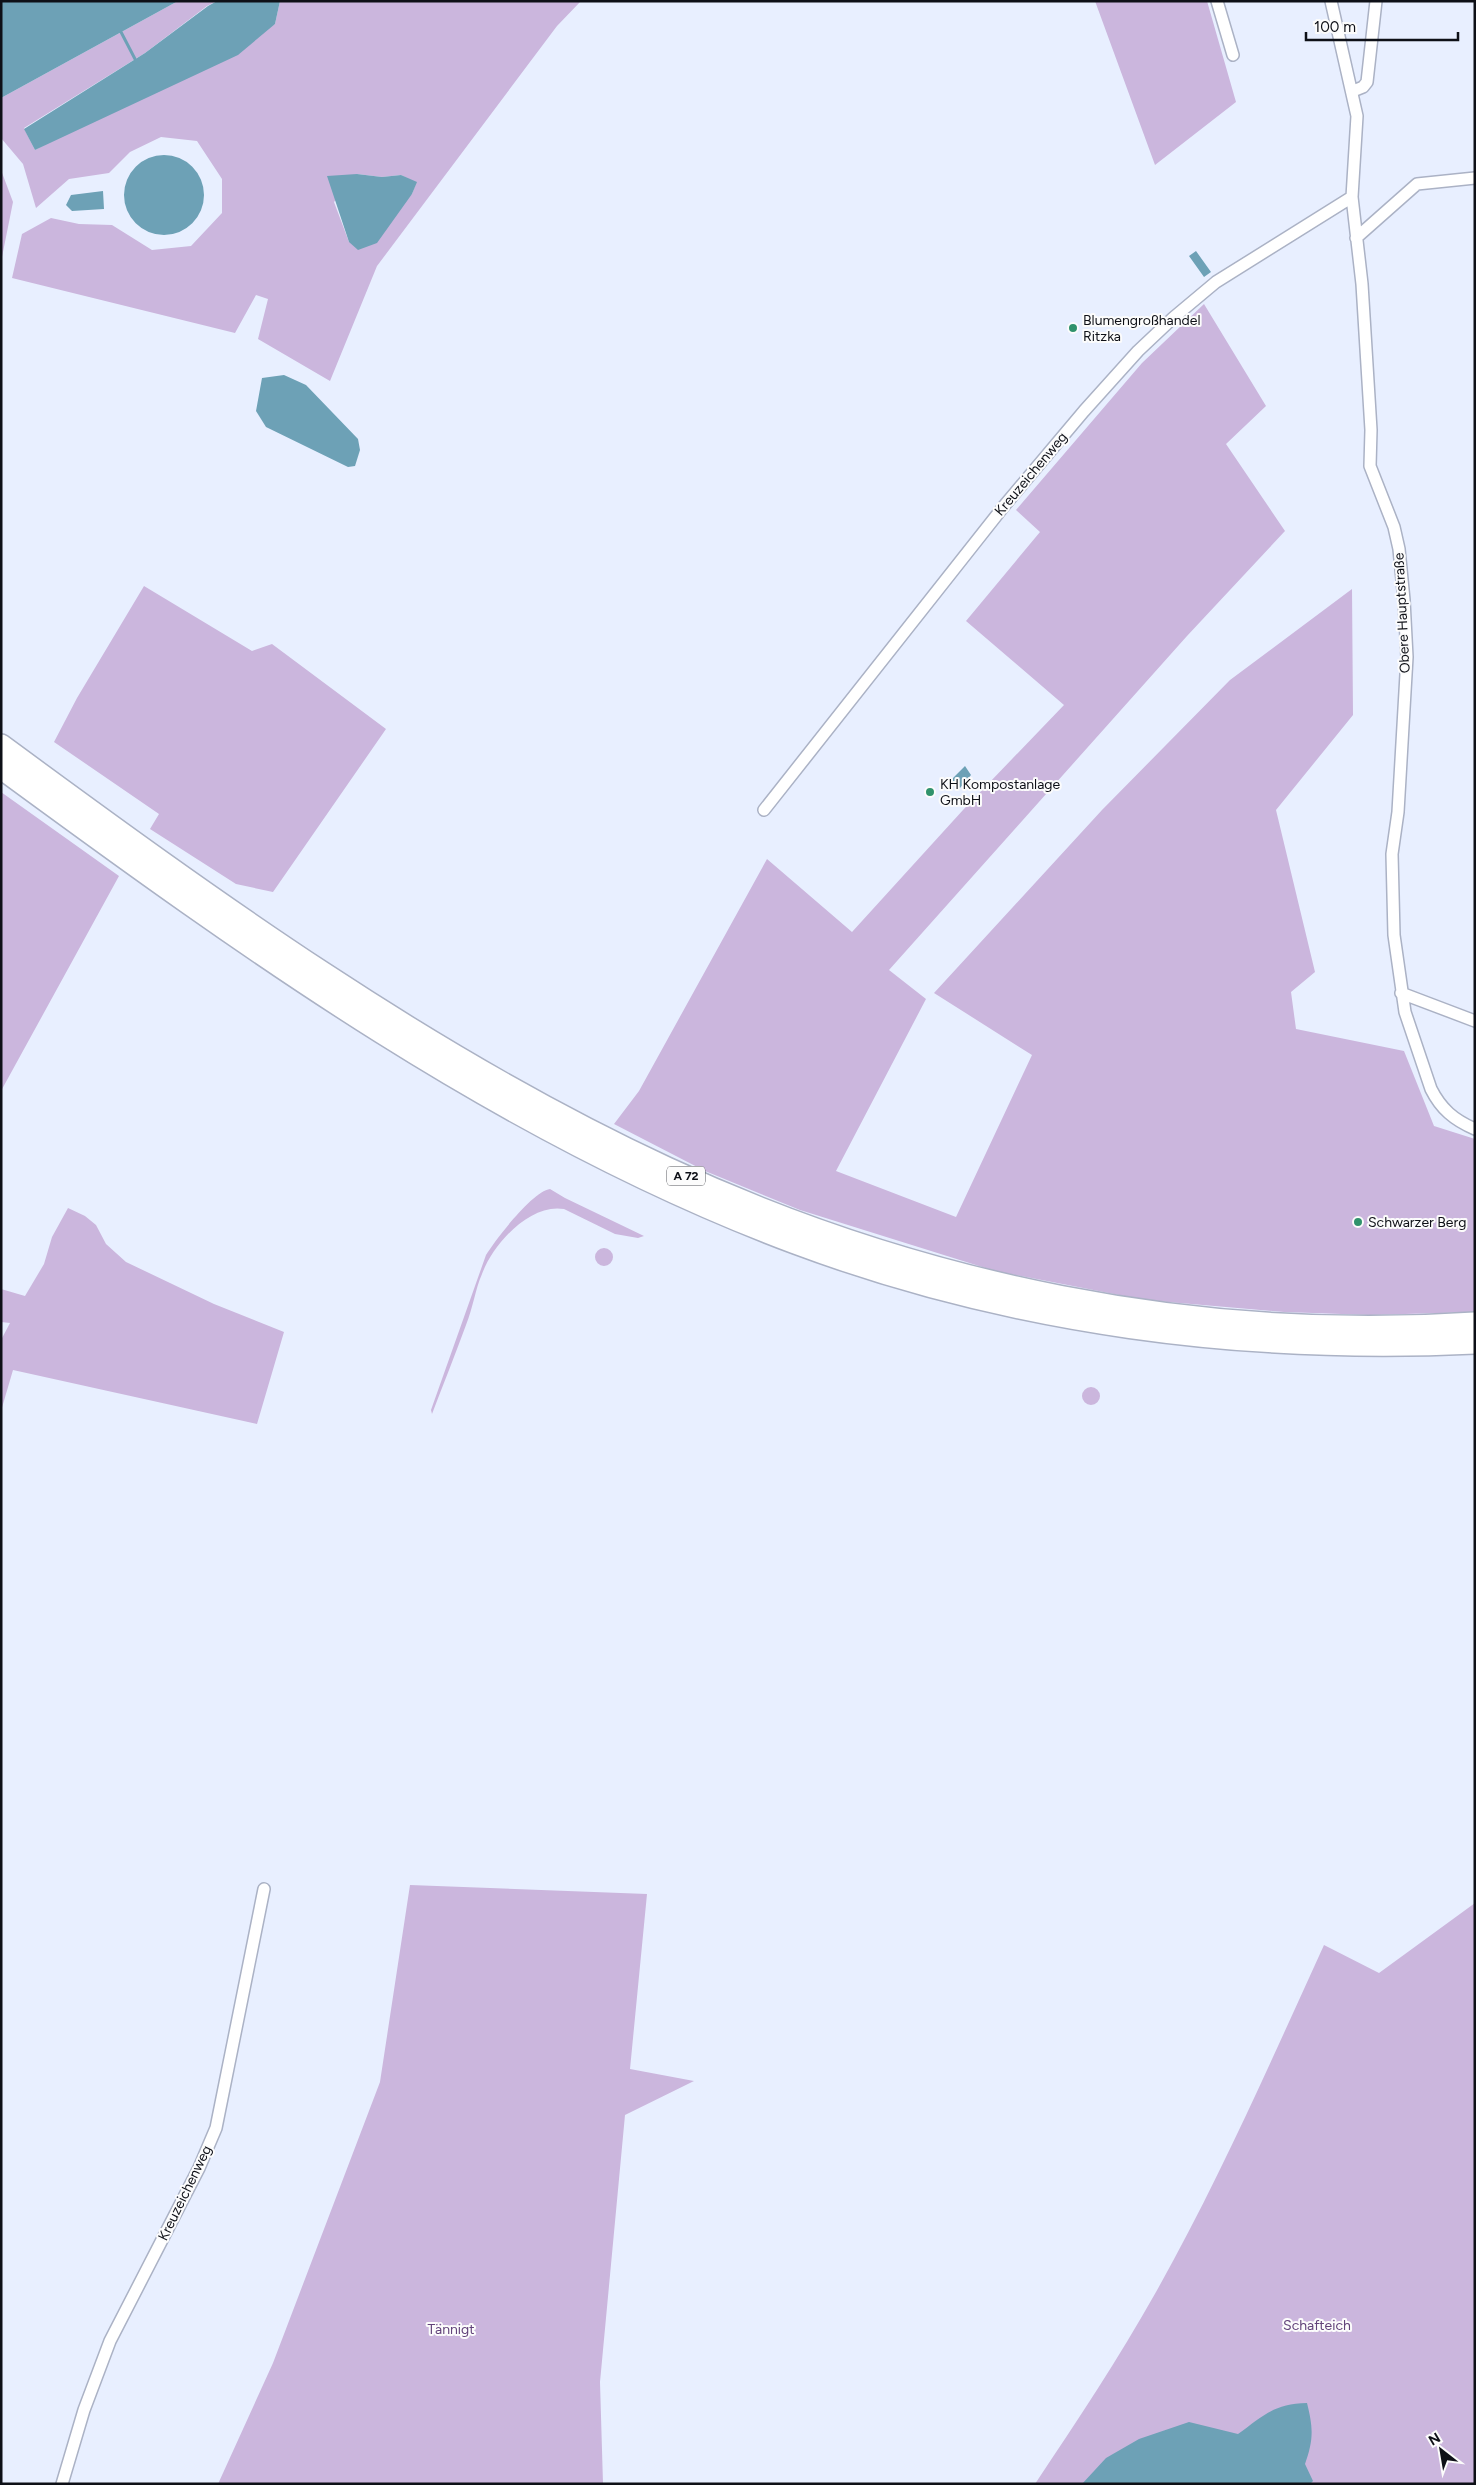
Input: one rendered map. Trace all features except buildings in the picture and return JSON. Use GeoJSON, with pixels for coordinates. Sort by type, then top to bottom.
{"type":"FeatureCollection","features":[{"type":"Feature","properties":{"kind":"highway","name":"A 72"},"geometry":{"type":"LineString","coordinates":[[1,745],[266,935],[436,1044],[581,1125],[649,1159],[804,1225],[903,1259],[989,1282],[1077,1300],[1152,1312],[1225,1320],[1299,1325],[1379,1327],[1475,1323]]}},
{"type":"Feature","properties":{"kind":"highway","name":"A 72"},"geometry":{"type":"LineString","coordinates":[[1,768],[254,949],[422,1058],[509,1108],[650,1181],[796,1244],[890,1274],[978,1299],[1070,1318],[1146,1330],[1298,1344],[1378,1346],[1475,1343]]}},
{"type":"Feature","properties":{"kind":"street"},"geometry":{"type":"LineString","coordinates":[[1217,1],[1233,55]]}},
{"type":"Feature","properties":{"kind":"street","name":"Obere Hauptstraße"},"geometry":{"type":"LineString","coordinates":[[1330,1],[1353,91],[1358,127],[1352,197],[1362,284],[1366,343],[1371,430],[1370,466],[1396,534],[1404,600],[1407,657],[1392,879],[1394,935],[1401,993],[1416,1046],[1437,1100],[1452,1118],[1475,1129]]}},
{"type":"Feature","properties":{"kind":"street"},"geometry":{"type":"LineString","coordinates":[[1353,91],[1363,87],[1367,82],[1376,1]]}},
{"type":"Feature","properties":{"kind":"street"},"geometry":{"type":"LineString","coordinates":[[1356,238],[1417,184],[1475,178]]}},
{"type":"Feature","properties":{"kind":"street","name":"Kreuzeichenweg"},"geometry":{"type":"LineString","coordinates":[[764,810],[1010,499],[1065,433],[1138,351],[1173,318],[1216,282],[1352,197]]}},
{"type":"Feature","properties":{"kind":"street"},"geometry":{"type":"LineString","coordinates":[[1401,993],[1475,1021]]}},
{"type":"Feature","properties":{"kind":"street","name":"Kreuzeichenweg"},"geometry":{"type":"LineString","coordinates":[[62,2484],[84,2410],[110,2341],[199,2168],[216,2128],[264,1889]]}},
{"type":"Feature","properties":{"kind":"green space"},"geometry":{"type":"Polygon","coordinates":[[[178,1],[217,1],[207,6],[145,53],[24,128],[35,150],[275,24],[280,1],[581,1],[557,26],[377,266],[330,381],[258,339],[268,299],[256,295],[235,333],[12,278],[22,234],[51,218],[79,224],[112,225],[152,250],[191,246],[222,213],[222,179],[197,141],[161,137],[130,152],[109,173],[69,179],[36,208],[23,164],[1,138],[1,98],[178,1]],[[357,174],[334,202],[349,242],[412,194],[416,183],[401,175],[382,177],[357,174]]]}},
{"type":"Feature","properties":{"kind":"green space"},"geometry":{"type":"Polygon","coordinates":[[[1095,1],[1207,1],[1236,102],[1155,165],[1095,1]]]}},
{"type":"Feature","properties":{"kind":"green space"},"geometry":{"type":"Polygon","coordinates":[[[1,170],[13,202],[1,262],[1,170]]]}},
{"type":"Feature","properties":{"kind":"green space"},"geometry":{"type":"Polygon","coordinates":[[[1204,304],[1266,406],[1226,444],[1285,531],[1187,636],[889,970],[926,999],[836,1171],[956,1217],[1032,1055],[934,993],[1102,810],[1230,680],[1352,589],[1353,715],[1276,810],[1315,972],[1291,992],[1296,1029],[1404,1051],[1434,1126],[1475,1139],[1475,1312],[1370,1315],[1284,1312],[1145,1300],[995,1271],[800,1210],[705,1171],[614,1124],[639,1091],[767,859],[852,932],[963,810],[1064,705],[966,621],[1040,532],[1016,510],[1142,363],[1204,304]]]}},
{"type":"Feature","properties":{"kind":"green space"},"geometry":{"type":"Polygon","coordinates":[[[144,586],[252,651],[272,644],[386,729],[273,892],[236,884],[150,829],[159,814],[54,742],[77,698],[144,586]]]}},
{"type":"Feature","properties":{"kind":"green space"},"geometry":{"type":"Polygon","coordinates":[[[1,792],[119,876],[1,1091],[1,792]]]}},
{"type":"Feature","properties":{"kind":"green space"},"geometry":{"type":"Polygon","coordinates":[[[550,1189],[644,1236],[638,1238],[615,1234],[564,1209],[538,1212],[514,1228],[487,1262],[468,1319],[432,1414],[431,1410],[486,1255],[506,1228],[525,1207],[534,1198],[550,1189]]]}},
{"type":"Feature","properties":{"kind":"green space"},"geometry":{"type":"Polygon","coordinates":[[[68,1208],[85,1216],[96,1225],[106,1244],[126,1262],[214,1304],[284,1332],[257,1424],[13,1370],[1,1411],[1,1340],[10,1323],[1,1322],[1,1289],[25,1296],[44,1264],[52,1237],[68,1208]]]}},
{"type":"Feature","properties":{"kind":"green space"},"geometry":{"type":"Polygon","coordinates":[[[604,1248],[610,1251],[613,1257],[610,1263],[604,1266],[598,1263],[595,1257],[598,1251],[604,1248]]]}},
{"type":"Feature","properties":{"kind":"green space"},"geometry":{"type":"Polygon","coordinates":[[[1091,1387],[1097,1390],[1100,1396],[1097,1402],[1091,1405],[1085,1402],[1082,1396],[1085,1390],[1091,1387]]]}},
{"type":"Feature","properties":{"kind":"green space","name":"Tännigt"},"geometry":{"type":"Polygon","coordinates":[[[410,1885],[647,1894],[630,2069],[694,2081],[625,2115],[600,2382],[603,2484],[218,2484],[273,2363],[380,2082],[410,1885]]]}},
{"type":"Feature","properties":{"kind":"green space","name":"Schafteich"},"geometry":{"type":"Polygon","coordinates":[[[1475,1903],[1475,2484],[1035,2484],[1127,2341],[1179,2250],[1244,2120],[1324,1945],[1379,1973],[1475,1903]]]}},
{"type":"Feature","properties":{"kind":"water"},"geometry":{"type":"Polygon","coordinates":[[[1,1],[178,1],[1,98],[1,1]]]}},
{"type":"Feature","properties":{"kind":"water"},"geometry":{"type":"Polygon","coordinates":[[[217,1],[280,1],[275,24],[238,55],[35,150],[24,129],[145,53],[217,1]]]}},
{"type":"Feature","properties":{"kind":"water"},"geometry":{"type":"Polygon","coordinates":[[[164,155],[179,158],[192,167],[201,180],[204,195],[201,210],[192,223],[179,232],[164,235],[149,232],[136,223],[127,210],[124,195],[127,180],[136,167],[149,158],[164,155]]]}},
{"type":"Feature","properties":{"kind":"water"},"geometry":{"type":"Polygon","coordinates":[[[357,174],[382,177],[401,175],[417,182],[412,194],[377,243],[358,250],[349,242],[327,176],[357,174]]]}},
{"type":"Feature","properties":{"kind":"water"},"geometry":{"type":"Polygon","coordinates":[[[103,191],[104,209],[72,211],[66,205],[71,195],[103,191]]]}},
{"type":"Feature","properties":{"kind":"water"},"geometry":{"type":"Polygon","coordinates":[[[1196,251],[1211,272],[1204,277],[1189,256],[1196,251]]]}},
{"type":"Feature","properties":{"kind":"water"},"geometry":{"type":"Polygon","coordinates":[[[284,375],[306,385],[358,439],[360,450],[355,466],[348,467],[266,427],[256,411],[262,378],[284,375]]]}},
{"type":"Feature","properties":{"kind":"water"},"geometry":{"type":"Polygon","coordinates":[[[965,766],[971,775],[960,788],[954,785],[952,779],[965,766]]]}},
{"type":"Feature","properties":{"kind":"water"},"geometry":{"type":"Polygon","coordinates":[[[1307,2403],[1312,2433],[1305,2464],[1313,2481],[1310,2484],[1082,2484],[1106,2458],[1139,2439],[1189,2422],[1238,2434],[1278,2408],[1307,2403]]]}},
{"type":"Feature","properties":{"kind":"waterway"},"geometry":{"type":"LineString","coordinates":[[121,32],[135,59]]}},
{"type":"Feature","properties":{"kind":"place","name":"Blumengroßhandel Ritzka"},"geometry":{"type":"Point","coordinates":[1073,328]}},
{"type":"Feature","properties":{"kind":"place","name":"KH Kompostanlage GmbH"},"geometry":{"type":"Point","coordinates":[930,792]}},
{"type":"Feature","properties":{"kind":"place","name":"Schwarzer Berg"},"geometry":{"type":"Point","coordinates":[1358,1222]}}]}
